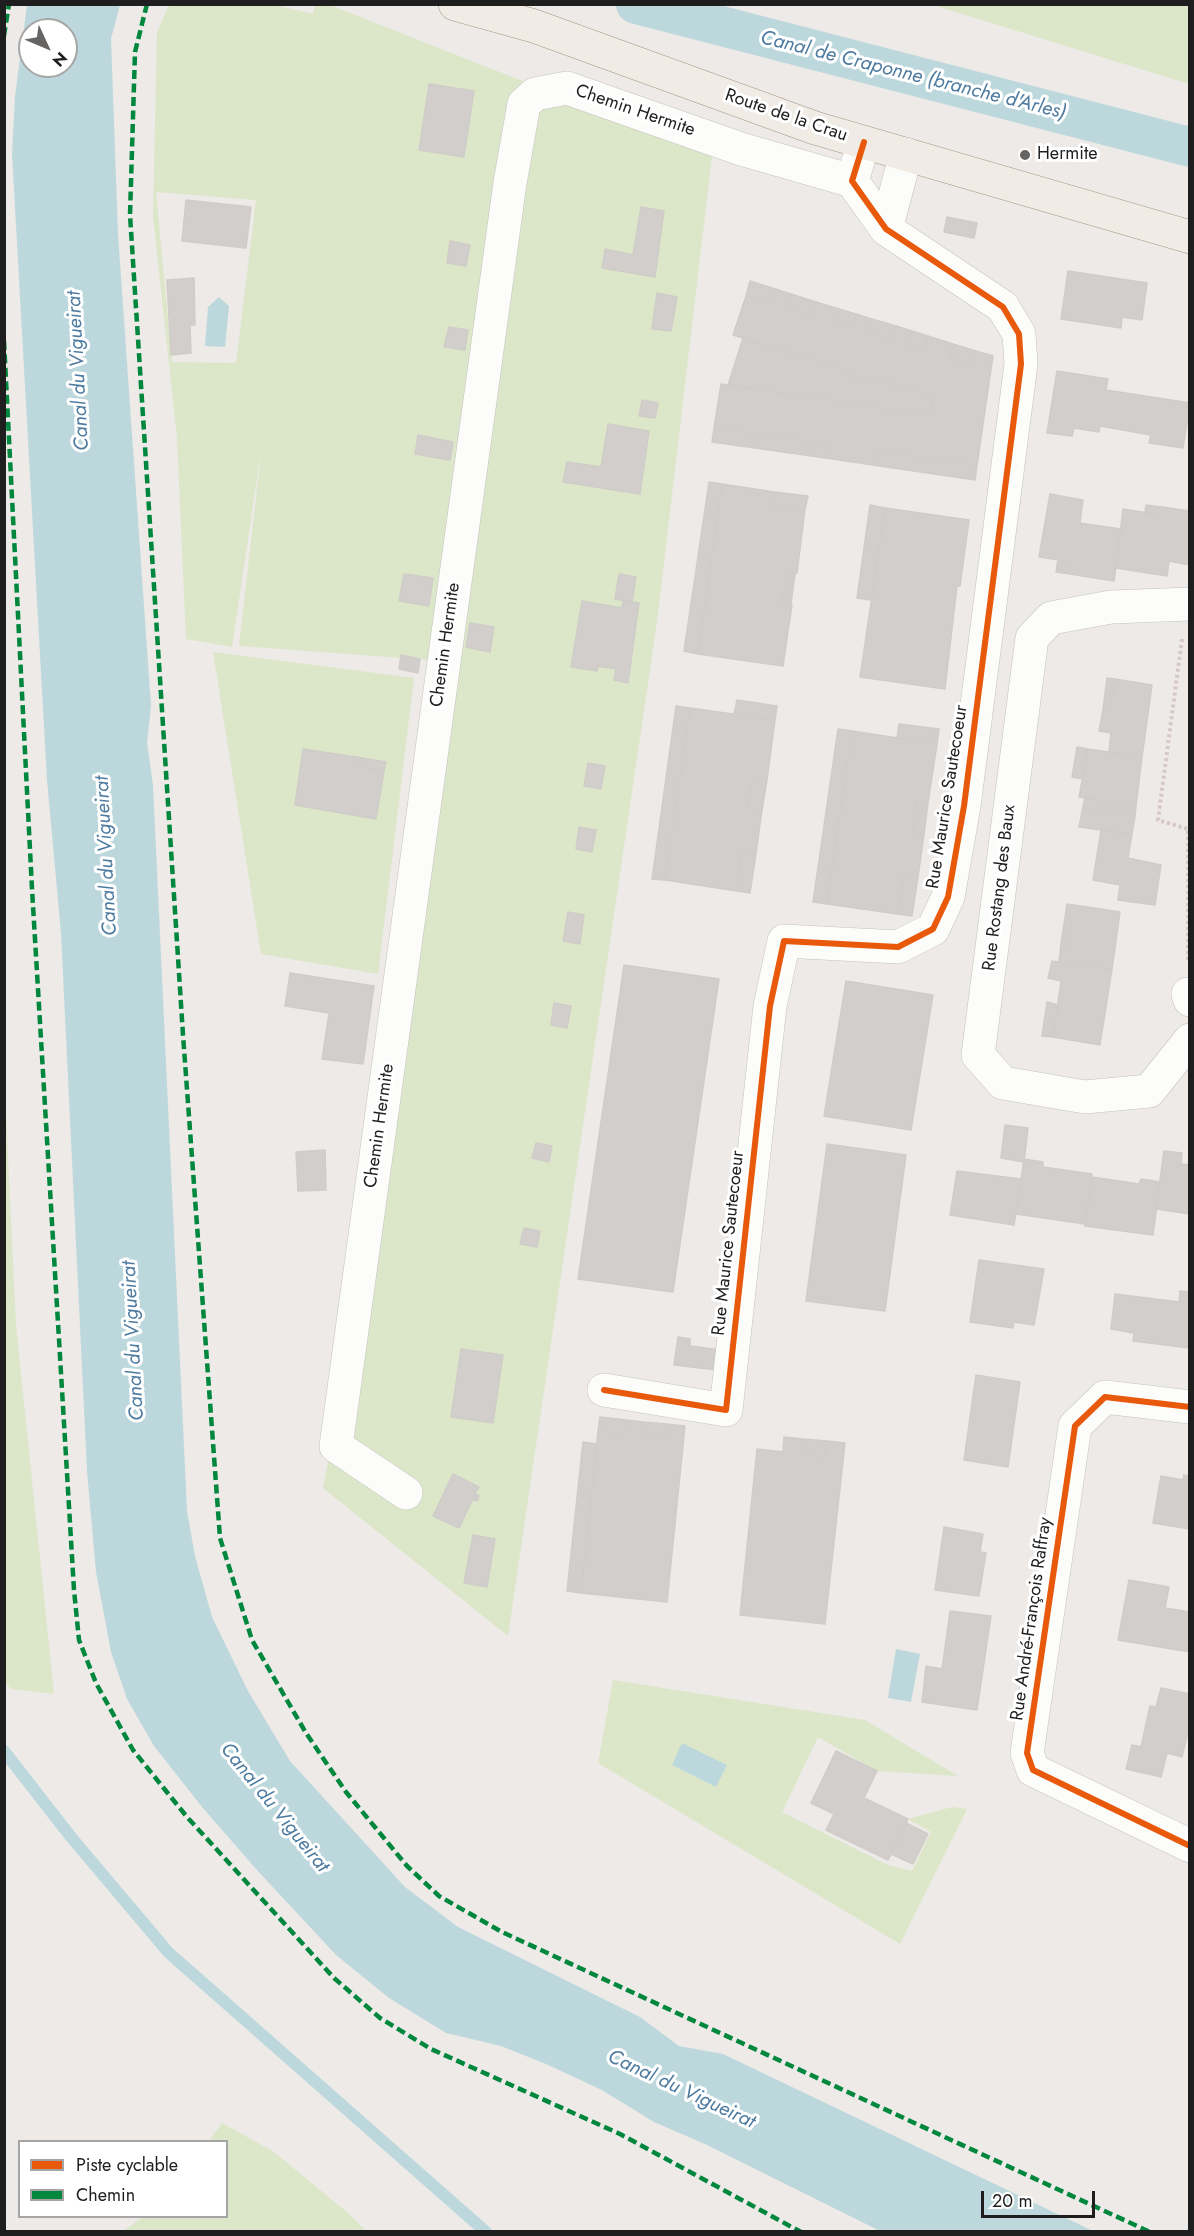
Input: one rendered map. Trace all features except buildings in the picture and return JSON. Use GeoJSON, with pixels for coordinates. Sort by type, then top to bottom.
{"type":"FeatureCollection","features":[{"type":"Feature","properties":{"kind":"main road","name":"Route de la Crau"},"geometry":{"type":"LineString","coordinates":[[455,4],[534,26],[815,128],[1190,237]]}},
{"type":"Feature","properties":{"kind":"street","name":"Chemin Hermite"},"geometry":{"type":"LineString","coordinates":[[406,1493],[336,1446],[510,183],[524,104],[535,94],[567,88],[741,149],[852,181]]}},
{"type":"Feature","properties":{"kind":"street"},"geometry":{"type":"LineString","coordinates":[[852,181],[864,142]]}},
{"type":"Feature","properties":{"kind":"street"},"geometry":{"type":"LineString","coordinates":[[886,229],[906,154]]}},
{"type":"Feature","properties":{"kind":"street","name":"Rue Maurice Sautecoeur"},"geometry":{"type":"LineString","coordinates":[[604,1390],[726,1410],[770,1006],[784,941],[898,947],[933,929],[948,897],[965,795],[1020,376],[1019,334],[1003,307],[886,229],[852,181]]}},
{"type":"Feature","properties":{"kind":"street","name":"Rue Rostang des Baux"},"geometry":{"type":"LineString","coordinates":[[1188,605],[1110,607],[1051,618],[1032,638],[978,1055],[1003,1083],[1085,1097],[1149,1091],[1190,1040]]}},
{"type":"Feature","properties":{"kind":"street","name":"Rue André-François Raffray"},"geometry":{"type":"LineString","coordinates":[[1190,1407],[1105,1397],[1075,1426],[1027,1753],[1033,1770],[1190,1845]]}},
{"type":"Feature","properties":{"kind":"path"},"geometry":{"type":"LineString","coordinates":[[1188,605],[1158,820],[1188,829],[1189,997]]}},
{"type":"Feature","properties":{"kind":"green space"},"geometry":{"type":"Polygon","coordinates":[[[169,5],[275,5],[313,14],[315,5],[330,5],[712,156],[657,622],[508,1636],[323,1488],[373,1219],[444,661],[239,646],[262,445],[232,647],[186,639],[177,438],[153,216],[157,32],[169,5]],[[156,192],[172,362],[236,363],[256,200],[156,192]]]}},
{"type":"Feature","properties":{"kind":"green space"},"geometry":{"type":"Polygon","coordinates":[[[933,5],[1189,5],[1189,84],[933,5]]]}},
{"type":"Feature","properties":{"kind":"green space"},"geometry":{"type":"Polygon","coordinates":[[[213,652],[414,678],[378,974],[261,954],[213,652]]]}},
{"type":"Feature","properties":{"kind":"green space"},"geometry":{"type":"Polygon","coordinates":[[[4,1072],[16,1325],[54,1694],[11,1689],[5,1682],[4,1072]]]}},
{"type":"Feature","properties":{"kind":"green space"},"geometry":{"type":"Polygon","coordinates":[[[613,1680],[865,1720],[958,1776],[877,1771],[818,1737],[782,1812],[888,1865],[912,1871],[931,1832],[908,1819],[952,1807],[967,1809],[900,1944],[598,1763],[613,1680]]]}},
{"type":"Feature","properties":{"kind":"green space"},"geometry":{"type":"Polygon","coordinates":[[[222,2123],[274,2152],[348,2213],[366,2231],[123,2231],[142,2218],[228,2218],[228,2140],[210,2140],[222,2123]]]}},
{"type":"Feature","properties":{"kind":"water","name":"Canal du Vigueirat"},"geometry":{"type":"Polygon","coordinates":[[[27,5],[120,5],[111,39],[118,234],[151,706],[147,743],[153,785],[187,1511],[195,1556],[212,1617],[248,1691],[290,1761],[405,1887],[458,1927],[640,2017],[679,2046],[723,2054],[1093,2231],[880,2231],[705,2144],[654,2122],[602,2090],[546,2064],[501,2046],[446,2033],[389,1998],[336,1955],[202,1807],[154,1746],[127,1699],[111,1652],[96,1572],[87,1471],[61,933],[47,780],[12,154],[18,73],[18,78],[78,78],[78,18],[25,18],[27,5]]]}},
{"type":"Feature","properties":{"kind":"water"},"geometry":{"type":"Polygon","coordinates":[[[219,297],[229,306],[225,347],[205,346],[208,307],[219,297]]]}},
{"type":"Feature","properties":{"kind":"water"},"geometry":{"type":"Polygon","coordinates":[[[896,1649],[920,1654],[911,1702],[888,1698],[896,1649]]]}},
{"type":"Feature","properties":{"kind":"water"},"geometry":{"type":"Polygon","coordinates":[[[682,1743],[727,1765],[716,1787],[672,1765],[682,1743]]]}},
{"type":"Feature","properties":{"kind":"waterway","name":"Canal de Craponne (branche d'Arles)"},"geometry":{"type":"LineString","coordinates":[[636,4],[1190,147]]}},
{"type":"Feature","properties":{"kind":"waterway"},"geometry":{"type":"LineString","coordinates":[[4,1751],[71,1837],[168,1952],[486,2232]]}},
{"type":"Feature","properties":{"kind":"marked path"},"geometry":{"type":"LineString","coordinates":[[4,36],[9,4]]}},
{"type":"Feature","properties":{"kind":"marked path"},"geometry":{"type":"LineString","coordinates":[[147,4],[135,52],[130,215],[183,1035],[220,1538],[252,1640],[306,1733],[346,1792],[407,1866],[439,1896],[502,1932],[1150,2232]]}},
{"type":"Feature","properties":{"kind":"marked path"},"geometry":{"type":"LineString","coordinates":[[4,341],[32,889],[74,1590],[79,1640],[96,1683],[133,1750],[187,1817],[334,1978],[380,2018],[431,2049],[620,2134],[801,2232]]}},
{"type":"Feature","properties":{"kind":"cycle path"},"geometry":{"type":"LineString","coordinates":[[604,1390],[726,1410],[770,1006],[784,941],[898,947],[933,929],[948,897],[964,806],[1021,364],[1019,334],[1003,307],[886,229],[852,181],[864,142]]}},
{"type":"Feature","properties":{"kind":"cycle path"},"geometry":{"type":"LineString","coordinates":[[1190,1407],[1105,1397],[1075,1426],[1027,1753],[1033,1770],[1190,1846]]}},
{"type":"Feature","properties":{"kind":"place","name":"Hermite"},"geometry":{"type":"Point","coordinates":[1025,155]}}]}
